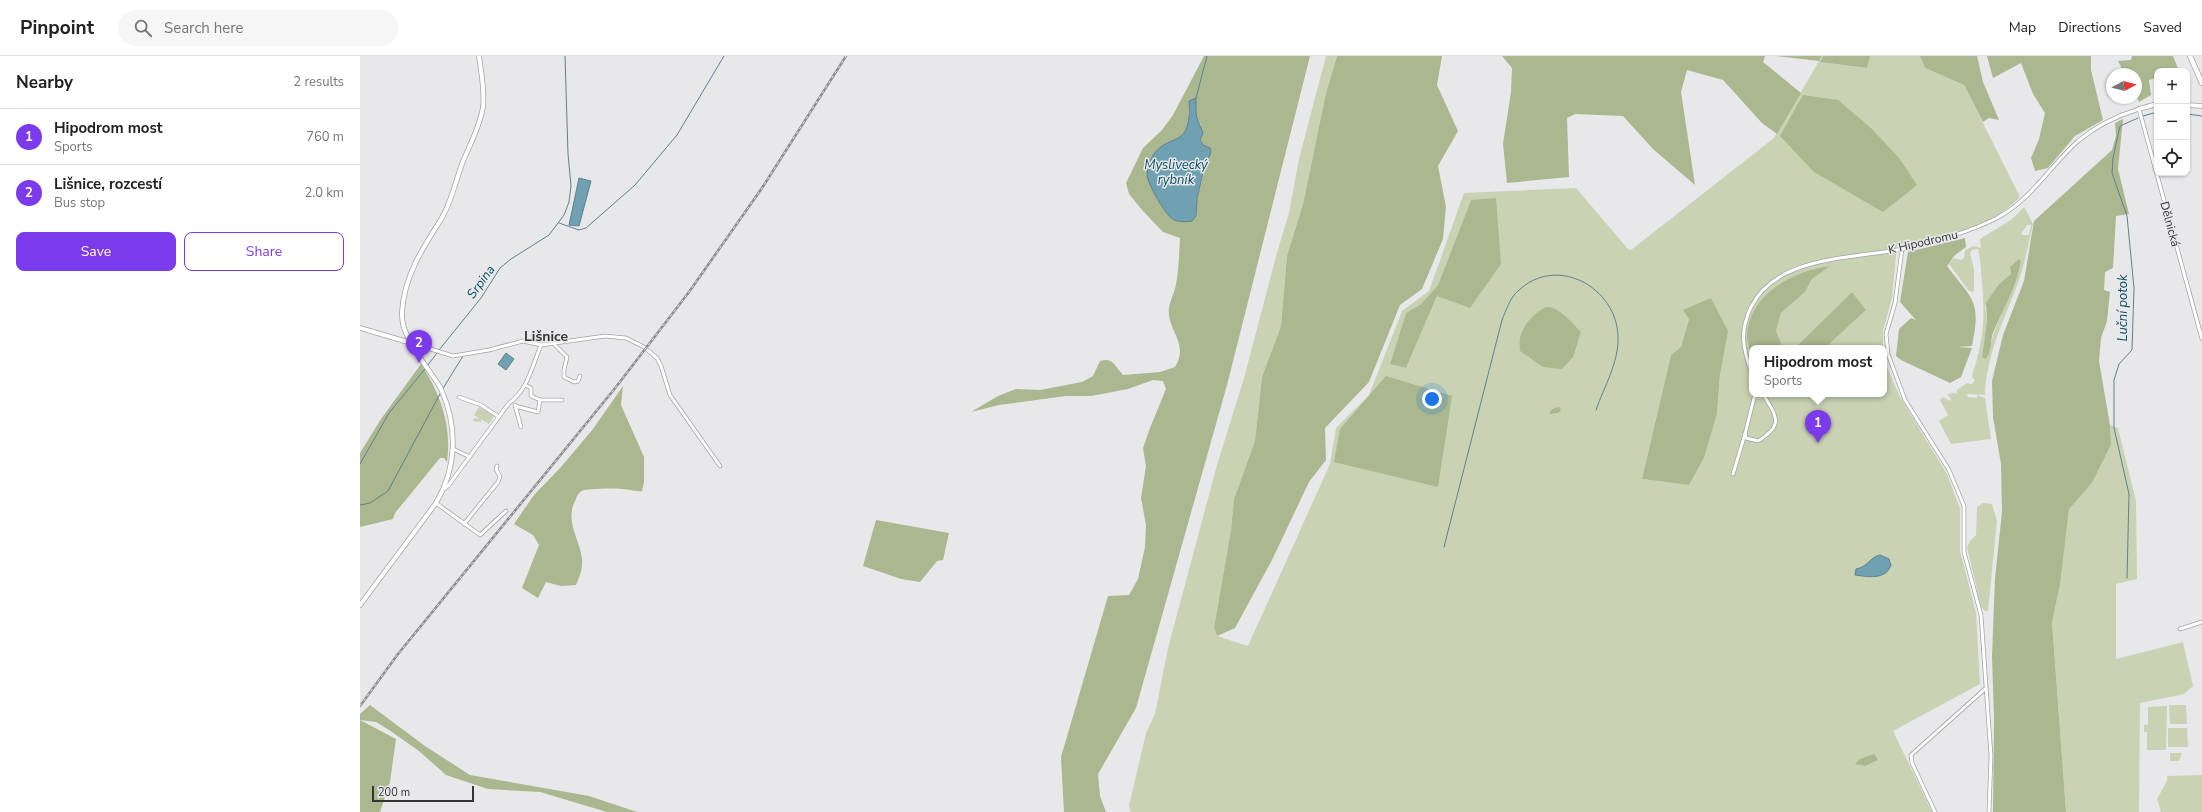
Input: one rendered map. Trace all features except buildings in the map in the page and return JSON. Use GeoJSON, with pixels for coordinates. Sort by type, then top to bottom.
{"type":"FeatureCollection","features":[{"type":"Feature","properties":{"kind":"main road"},"geometry":{"type":"LineString","coordinates":[[360,605],[444,489],[453,449],[453,434],[450,415],[440,388],[411,343],[402,320],[404,294],[419,254],[446,210],[479,123],[483,95],[479,56]]}},
{"type":"Feature","properties":{"kind":"main road"},"geometry":{"type":"LineString","coordinates":[[2190,56],[2202,82]]}},
{"type":"Feature","properties":{"kind":"main road"},"geometry":{"type":"LineString","coordinates":[[2139,109],[2154,105]]}},
{"type":"Feature","properties":{"kind":"main road"},"geometry":{"type":"LineString","coordinates":[[2190,105],[2202,106]]}},
{"type":"Feature","properties":{"kind":"main road"},"geometry":{"type":"LineString","coordinates":[[360,328],[411,343]]}},
{"type":"Feature","properties":{"kind":"street","name":"K Hipodromu"},"geometry":{"type":"LineString","coordinates":[[1749,361],[1742,332],[1744,322],[1756,297],[1766,286],[1799,268],[1902,248],[1952,236],[1998,217],[2035,189],[2077,142],[2087,134],[2111,118],[2139,109]]}},
{"type":"Feature","properties":{"kind":"street","name":"Dělnická"},"geometry":{"type":"LineString","coordinates":[[2139,109],[2202,339]]}},
{"type":"Feature","properties":{"kind":"street"},"geometry":{"type":"LineString","coordinates":[[1902,248],[1895,303],[1886,334],[1888,354],[1905,400],[1949,470],[1964,506],[1964,552],[1981,615],[1991,756],[1989,812]]}},
{"type":"Feature","properties":{"kind":"street"},"geometry":{"type":"LineString","coordinates":[[411,343],[453,356],[523,342],[541,345],[616,336],[626,338],[644,347],[657,358],[670,395],[720,466]]}},
{"type":"Feature","properties":{"kind":"street"},"geometry":{"type":"LineString","coordinates":[[553,343],[567,357],[564,377],[568,381],[574,382],[578,381],[580,376]]}},
{"type":"Feature","properties":{"kind":"street"},"geometry":{"type":"LineString","coordinates":[[444,489],[470,457],[509,403],[514,400],[525,385],[541,345]]}},
{"type":"Feature","properties":{"kind":"street"},"geometry":{"type":"LineString","coordinates":[[525,385],[531,388],[531,396],[540,400],[562,400]]}},
{"type":"Feature","properties":{"kind":"street"},"geometry":{"type":"LineString","coordinates":[[459,397],[480,405],[499,417]]}},
{"type":"Feature","properties":{"kind":"street"},"geometry":{"type":"LineString","coordinates":[[1733,474],[1754,397]]}},
{"type":"Feature","properties":{"kind":"street"},"geometry":{"type":"LineString","coordinates":[[1745,434],[1746,438],[1758,441],[1770,433],[1775,427],[1776,415],[1765,397]]}},
{"type":"Feature","properties":{"kind":"street"},"geometry":{"type":"LineString","coordinates":[[514,400],[521,427]]}},
{"type":"Feature","properties":{"kind":"street"},"geometry":{"type":"LineString","coordinates":[[515,406],[538,412],[540,400]]}},
{"type":"Feature","properties":{"kind":"street"},"geometry":{"type":"LineString","coordinates":[[453,449],[470,457]]}},
{"type":"Feature","properties":{"kind":"street"},"geometry":{"type":"LineString","coordinates":[[464,524],[498,482],[500,477],[496,469],[497,466]]}},
{"type":"Feature","properties":{"kind":"street"},"geometry":{"type":"LineString","coordinates":[[436,502],[480,536],[506,511]]}},
{"type":"Feature","properties":{"kind":"street"},"geometry":{"type":"LineString","coordinates":[[2180,629],[2202,622]]}},
{"type":"Feature","properties":{"kind":"street"},"geometry":{"type":"LineString","coordinates":[[1935,812],[1912,763],[1911,755],[1986,689]]}},
{"type":"Feature","properties":{"kind":"green space"},"geometry":{"type":"Polygon","coordinates":[[[1204,56],[1310,56],[1227,385],[1136,708],[1098,774],[1100,796],[1106,812],[1064,812],[1061,757],[1108,596],[1129,595],[1138,579],[1145,547],[1146,525],[1141,498],[1146,466],[1143,448],[1166,389],[1163,381],[1153,380],[1128,389],[1091,396],[1066,396],[999,405],[971,412],[998,396],[1016,389],[1040,390],[1082,382],[1093,376],[1100,361],[1108,360],[1114,364],[1123,375],[1160,372],[1175,367],[1180,351],[1169,316],[1169,308],[1177,278],[1180,238],[1163,232],[1129,194],[1126,183],[1143,148],[1162,130],[1173,115],[1204,56]],[[1196,98],[1189,101],[1188,129],[1183,136],[1162,147],[1150,159],[1148,169],[1152,187],[1161,202],[1196,216],[1197,198],[1207,162],[1200,140],[1201,125],[1196,115],[1196,98]]]}},
{"type":"Feature","properties":{"kind":"green space"},"geometry":{"type":"Polygon","coordinates":[[[1326,56],[1337,56],[1326,93],[1303,204],[1287,256],[1281,326],[1262,377],[1255,441],[1234,499],[1231,530],[1214,628],[1217,636],[1248,646],[1330,464],[1336,428],[1369,395],[1402,311],[1429,291],[1464,193],[1576,188],[1628,249],[1631,250],[1774,138],[1822,56],[1820,62],[1866,68],[1870,56],[1920,56],[1925,68],[1964,85],[2020,197],[2001,213],[1977,225],[1950,234],[1897,245],[1892,298],[1883,331],[1883,345],[1828,345],[1866,310],[1852,292],[1798,345],[1782,345],[1776,331],[1781,313],[1805,292],[1812,279],[1829,266],[1819,268],[1747,338],[1749,346],[1749,397],[1887,397],[1887,367],[1900,397],[1947,474],[1960,509],[1960,551],[1976,613],[1980,684],[1893,731],[1932,812],[1131,812],[1129,806],[1146,733],[1155,714],[1168,648],[1217,465],[1244,378],[1289,213],[1299,159],[1326,56]],[[1780,136],[1911,189],[1917,185],[1780,136]],[[1471,200],[1438,285],[1421,304],[1406,313],[1390,364],[1406,368],[1437,296],[1471,200]],[[1689,319],[1681,347],[1671,355],[1642,479],[1689,485],[1704,458],[1717,414],[1720,374],[1689,319]]]}},
{"type":"Feature","properties":{"kind":"green space"},"geometry":{"type":"Polygon","coordinates":[[[1337,56],[1442,56],[1437,85],[1458,131],[1438,166],[1446,207],[1443,239],[1422,289],[1400,305],[1369,382],[1325,428],[1326,460],[1309,482],[1272,560],[1235,628],[1217,636],[1214,628],[1231,530],[1234,499],[1255,441],[1262,377],[1281,326],[1287,256],[1303,204],[1326,93],[1337,56]]]}},
{"type":"Feature","properties":{"kind":"green space"},"geometry":{"type":"Polygon","coordinates":[[[1502,56],[1765,56],[1763,62],[1801,93],[1777,134],[1762,123],[1723,80],[1687,70],[1681,92],[1695,185],[1653,149],[1623,116],[1575,114],[1567,118],[1569,177],[1507,183],[1503,144],[1511,92],[1512,68],[1502,56]]]}},
{"type":"Feature","properties":{"kind":"green space"},"geometry":{"type":"Polygon","coordinates":[[[1776,56],[1822,56],[1819,61],[1776,56]]]}},
{"type":"Feature","properties":{"kind":"green space"},"geometry":{"type":"Polygon","coordinates":[[[1823,56],[1870,56],[1867,68],[1820,62],[1823,56]]]}},
{"type":"Feature","properties":{"kind":"green space"},"geometry":{"type":"Polygon","coordinates":[[[1920,56],[1977,56],[1983,82],[1999,120],[1989,118],[1983,122],[1964,85],[1925,68],[1920,56]]]}},
{"type":"Feature","properties":{"kind":"green space"},"geometry":{"type":"Polygon","coordinates":[[[1987,56],[2091,56],[2091,70],[2103,120],[2075,136],[2048,168],[2035,171],[2031,158],[2039,139],[2045,113],[2033,94],[2021,63],[1993,78],[1987,56]]]}},
{"type":"Feature","properties":{"kind":"green space"},"geometry":{"type":"Polygon","coordinates":[[[2132,56],[2173,56],[2178,68],[2154,68],[2154,79],[2149,80],[2151,95],[2142,100],[2142,68],[2122,68],[2118,61],[2131,60],[2132,56]]]}},
{"type":"Feature","properties":{"kind":"green space"},"geometry":{"type":"Polygon","coordinates":[[[1803,95],[1838,100],[1872,129],[1899,158],[1917,185],[1883,212],[1814,172],[1780,136],[1803,95]]]}},
{"type":"Feature","properties":{"kind":"green space"},"geometry":{"type":"Polygon","coordinates":[[[2123,119],[2118,169],[2129,214],[2116,216],[2113,268],[2105,272],[2104,290],[2110,292],[2107,321],[2101,338],[2099,361],[2110,425],[2111,445],[2092,483],[2069,509],[2060,585],[2052,622],[2066,812],[1993,812],[1994,717],[1992,657],[1995,578],[2002,512],[2001,464],[1993,417],[1992,381],[2003,335],[2024,281],[2034,221],[2112,150],[2116,136],[2115,123],[2123,119]]]}},
{"type":"Feature","properties":{"kind":"green space"},"geometry":{"type":"Polygon","coordinates":[[[1496,198],[1501,264],[1470,308],[1437,296],[1406,368],[1390,364],[1406,313],[1421,304],[1438,285],[1471,200],[1496,198]]]}},
{"type":"Feature","properties":{"kind":"green space"},"geometry":{"type":"Polygon","coordinates":[[[2024,207],[2033,224],[2025,259],[2019,280],[1997,337],[1986,380],[1985,395],[1967,394],[1968,397],[1977,398],[1977,395],[1985,398],[1991,439],[1951,444],[1939,421],[1948,415],[1940,400],[1943,397],[1950,401],[1951,399],[1947,394],[1957,393],[1957,390],[1967,383],[1972,384],[1975,380],[1972,377],[1983,328],[1983,307],[1981,266],[1978,249],[1972,250],[1970,253],[1974,269],[1974,292],[1969,291],[1949,264],[1954,258],[1961,260],[1964,258],[1965,250],[1974,246],[1981,248],[1980,239],[2011,220],[2024,207]],[[2027,225],[2021,234],[2029,235],[2031,225],[2027,225]],[[2021,261],[2010,267],[2011,274],[1999,284],[1985,306],[1987,320],[1982,357],[1989,354],[1995,330],[2014,285],[2021,261]]]}},
{"type":"Feature","properties":{"kind":"green space"},"geometry":{"type":"Polygon","coordinates":[[[1965,238],[1966,247],[1955,255],[1947,266],[1973,302],[1976,319],[1975,331],[1972,346],[1958,347],[1972,348],[1961,377],[1950,383],[1901,360],[1896,356],[1899,329],[1911,318],[1916,320],[1900,302],[1908,252],[1965,238]]]}},
{"type":"Feature","properties":{"kind":"green space"},"geometry":{"type":"Polygon","coordinates":[[[2019,259],[2021,261],[2016,280],[1993,333],[1990,351],[1985,359],[1982,357],[1987,321],[1986,303],[1999,284],[2011,274],[2010,267],[2019,259]]]}},
{"type":"Feature","properties":{"kind":"green space"},"geometry":{"type":"Polygon","coordinates":[[[1830,266],[1812,279],[1805,292],[1781,313],[1776,331],[1782,345],[1749,345],[1749,347],[1747,336],[1750,321],[1756,308],[1764,297],[1775,287],[1788,279],[1816,269],[1830,266]]]}},
{"type":"Feature","properties":{"kind":"green space"},"geometry":{"type":"Polygon","coordinates":[[[1852,292],[1866,310],[1828,345],[1798,345],[1852,292]]]}},
{"type":"Feature","properties":{"kind":"green space"},"geometry":{"type":"Polygon","coordinates":[[[1711,298],[1728,331],[1720,374],[1717,414],[1704,458],[1689,485],[1642,479],[1671,355],[1681,347],[1689,319],[1683,310],[1711,298]]]}},
{"type":"Feature","properties":{"kind":"green space"},"geometry":{"type":"Polygon","coordinates":[[[1547,307],[1556,309],[1570,320],[1581,332],[1573,357],[1562,369],[1543,367],[1520,351],[1520,340],[1524,328],[1534,315],[1547,307]]]}},
{"type":"Feature","properties":{"kind":"green space"},"geometry":{"type":"Polygon","coordinates":[[[421,364],[434,387],[443,411],[448,436],[447,462],[444,458],[440,458],[395,513],[393,519],[360,527],[360,453],[381,419],[421,364]]]}},
{"type":"Feature","properties":{"kind":"green space"},"geometry":{"type":"Polygon","coordinates":[[[1386,376],[1452,396],[1438,487],[1334,462],[1340,429],[1386,376]]]}},
{"type":"Feature","properties":{"kind":"green space"},"geometry":{"type":"Polygon","coordinates":[[[623,386],[621,405],[644,457],[644,482],[642,491],[608,489],[587,490],[580,492],[577,496],[571,515],[573,529],[582,558],[582,569],[579,578],[576,585],[561,586],[546,582],[538,598],[522,588],[539,545],[533,535],[514,524],[534,495],[561,467],[593,429],[623,386]]]}},
{"type":"Feature","properties":{"kind":"green space"},"geometry":{"type":"Polygon","coordinates":[[[479,407],[494,416],[489,424],[481,419],[481,422],[473,421],[474,418],[480,419],[474,415],[479,407]]]}},
{"type":"Feature","properties":{"kind":"green space"},"geometry":{"type":"Polygon","coordinates":[[[1559,407],[1561,410],[1558,413],[1549,414],[1552,409],[1559,407]]]}},
{"type":"Feature","properties":{"kind":"green space"},"geometry":{"type":"Polygon","coordinates":[[[2110,425],[2118,428],[2136,501],[2137,579],[2116,584],[2116,659],[2183,642],[2193,686],[2184,694],[2140,703],[2139,812],[2066,812],[2052,622],[2060,585],[2069,508],[2092,483],[2111,445],[2110,425]]]}},
{"type":"Feature","properties":{"kind":"green space"},"geometry":{"type":"Polygon","coordinates":[[[1983,503],[1992,504],[1997,521],[1988,611],[1985,611],[1981,607],[1967,547],[1976,535],[1977,507],[1983,503]]]}},
{"type":"Feature","properties":{"kind":"green space"},"geometry":{"type":"Polygon","coordinates":[[[876,520],[949,533],[943,560],[937,561],[920,582],[901,579],[863,566],[876,520]]]}},
{"type":"Feature","properties":{"kind":"green space"},"geometry":{"type":"Polygon","coordinates":[[[370,705],[425,746],[470,775],[589,796],[637,812],[607,812],[540,792],[488,789],[446,775],[419,751],[389,730],[376,722],[360,720],[360,714],[370,705]]]}},
{"type":"Feature","properties":{"kind":"green space"},"geometry":{"type":"Polygon","coordinates":[[[2169,705],[2186,705],[2187,724],[2170,724],[2169,705]]]}},
{"type":"Feature","properties":{"kind":"green space"},"geometry":{"type":"Polygon","coordinates":[[[2167,706],[2166,750],[2147,750],[2147,732],[2144,732],[2144,725],[2148,725],[2148,707],[2167,706]]]}},
{"type":"Feature","properties":{"kind":"green space"},"geometry":{"type":"Polygon","coordinates":[[[360,720],[396,739],[390,782],[380,812],[360,812],[360,720]]]}},
{"type":"Feature","properties":{"kind":"green space"},"geometry":{"type":"Polygon","coordinates":[[[2168,728],[2187,728],[2188,747],[2168,747],[2168,728]]]}},
{"type":"Feature","properties":{"kind":"green space"},"geometry":{"type":"Polygon","coordinates":[[[2170,753],[2182,753],[2179,761],[2170,761],[2170,753]]]}},
{"type":"Feature","properties":{"kind":"green space"},"geometry":{"type":"Polygon","coordinates":[[[1874,754],[1878,760],[1865,766],[1855,764],[1860,759],[1874,754]]]}},
{"type":"Feature","properties":{"kind":"green space"},"geometry":{"type":"Polygon","coordinates":[[[2202,775],[2202,812],[2161,812],[2157,799],[2167,781],[2167,776],[2202,775]]]}},
{"type":"Feature","properties":{"kind":"water","name":"Myslivecký rybník"},"geometry":{"type":"Polygon","coordinates":[[[1196,98],[1196,115],[1203,133],[1200,140],[1203,145],[1210,148],[1211,152],[1204,169],[1197,198],[1196,216],[1192,221],[1185,222],[1171,218],[1159,202],[1147,175],[1150,161],[1157,150],[1183,135],[1187,128],[1189,117],[1189,101],[1196,98]]]}},
{"type":"Feature","properties":{"kind":"water"},"geometry":{"type":"Polygon","coordinates":[[[579,178],[591,181],[579,226],[569,225],[579,178]]]}},
{"type":"Feature","properties":{"kind":"water"},"geometry":{"type":"Polygon","coordinates":[[[506,353],[514,359],[506,370],[498,364],[506,353]]]}},
{"type":"Feature","properties":{"kind":"water"},"geometry":{"type":"Polygon","coordinates":[[[1880,555],[1889,559],[1891,565],[1889,570],[1876,576],[1855,575],[1856,569],[1880,555]]]}},
{"type":"Feature","properties":{"kind":"waterway","name":"Srpina"},"geometry":{"type":"LineString","coordinates":[[439,350],[481,298],[500,268],[511,259],[549,235],[564,215],[569,202],[571,186],[568,154],[565,56]]}},
{"type":"Feature","properties":{"kind":"waterway"},"geometry":{"type":"LineString","coordinates":[[559,223],[579,230],[586,228],[635,185],[677,135],[724,56]]}},
{"type":"Feature","properties":{"kind":"waterway"},"geometry":{"type":"LineString","coordinates":[[1196,98],[1207,56]]}},
{"type":"Feature","properties":{"kind":"waterway","name":"Luční potok"},"geometry":{"type":"LineString","coordinates":[[2143,116],[2154,113]]}},
{"type":"Feature","properties":{"kind":"waterway","name":"Luční potok"},"geometry":{"type":"LineString","coordinates":[[2190,114],[2202,116]]}},
{"type":"Feature","properties":{"kind":"waterway","name":"Luční potok"},"geometry":{"type":"LineString","coordinates":[[2127,578],[2129,494],[2114,428],[2114,380],[2119,364],[2132,350],[2134,288],[2127,216],[2112,173],[2113,158],[2120,126],[2138,118]]}},
{"type":"Feature","properties":{"kind":"waterway"},"geometry":{"type":"LineString","coordinates":[[1444,547],[1502,320],[1508,304],[1515,294],[1533,280],[1550,276],[1566,276],[1582,281],[1596,291],[1607,304],[1615,319],[1618,337],[1616,356],[1614,365],[1596,410]]}},
{"type":"Feature","properties":{"kind":"waterway","name":"Srpina"},"geometry":{"type":"LineString","coordinates":[[427,366],[437,353]]}},
{"type":"Feature","properties":{"kind":"waterway"},"geometry":{"type":"LineString","coordinates":[[442,390],[463,356]]}},
{"type":"Feature","properties":{"kind":"waterway","name":"Srpina"},"geometry":{"type":"LineString","coordinates":[[360,464],[389,413],[425,369]]}},
{"type":"Feature","properties":{"kind":"waterway"},"geometry":{"type":"LineString","coordinates":[[360,505],[370,503],[388,491],[441,392]]}},
{"type":"Feature","properties":{"kind":"railway"},"geometry":{"type":"LineString","coordinates":[[360,706],[398,654],[616,387],[689,292],[762,188],[846,56]]}},
{"type":"Feature","properties":{"kind":"place","name":"Lišnice, rozcestí"},"geometry":{"type":"Point","coordinates":[419,363]}},
{"type":"Feature","properties":{"kind":"place","name":"Hipodrom most"},"geometry":{"type":"Point","coordinates":[1818,443]}},
{"type":"Feature","properties":{"kind":"district","name":"Lišnice"},"geometry":{"type":"Point","coordinates":[546,336]}}]}
